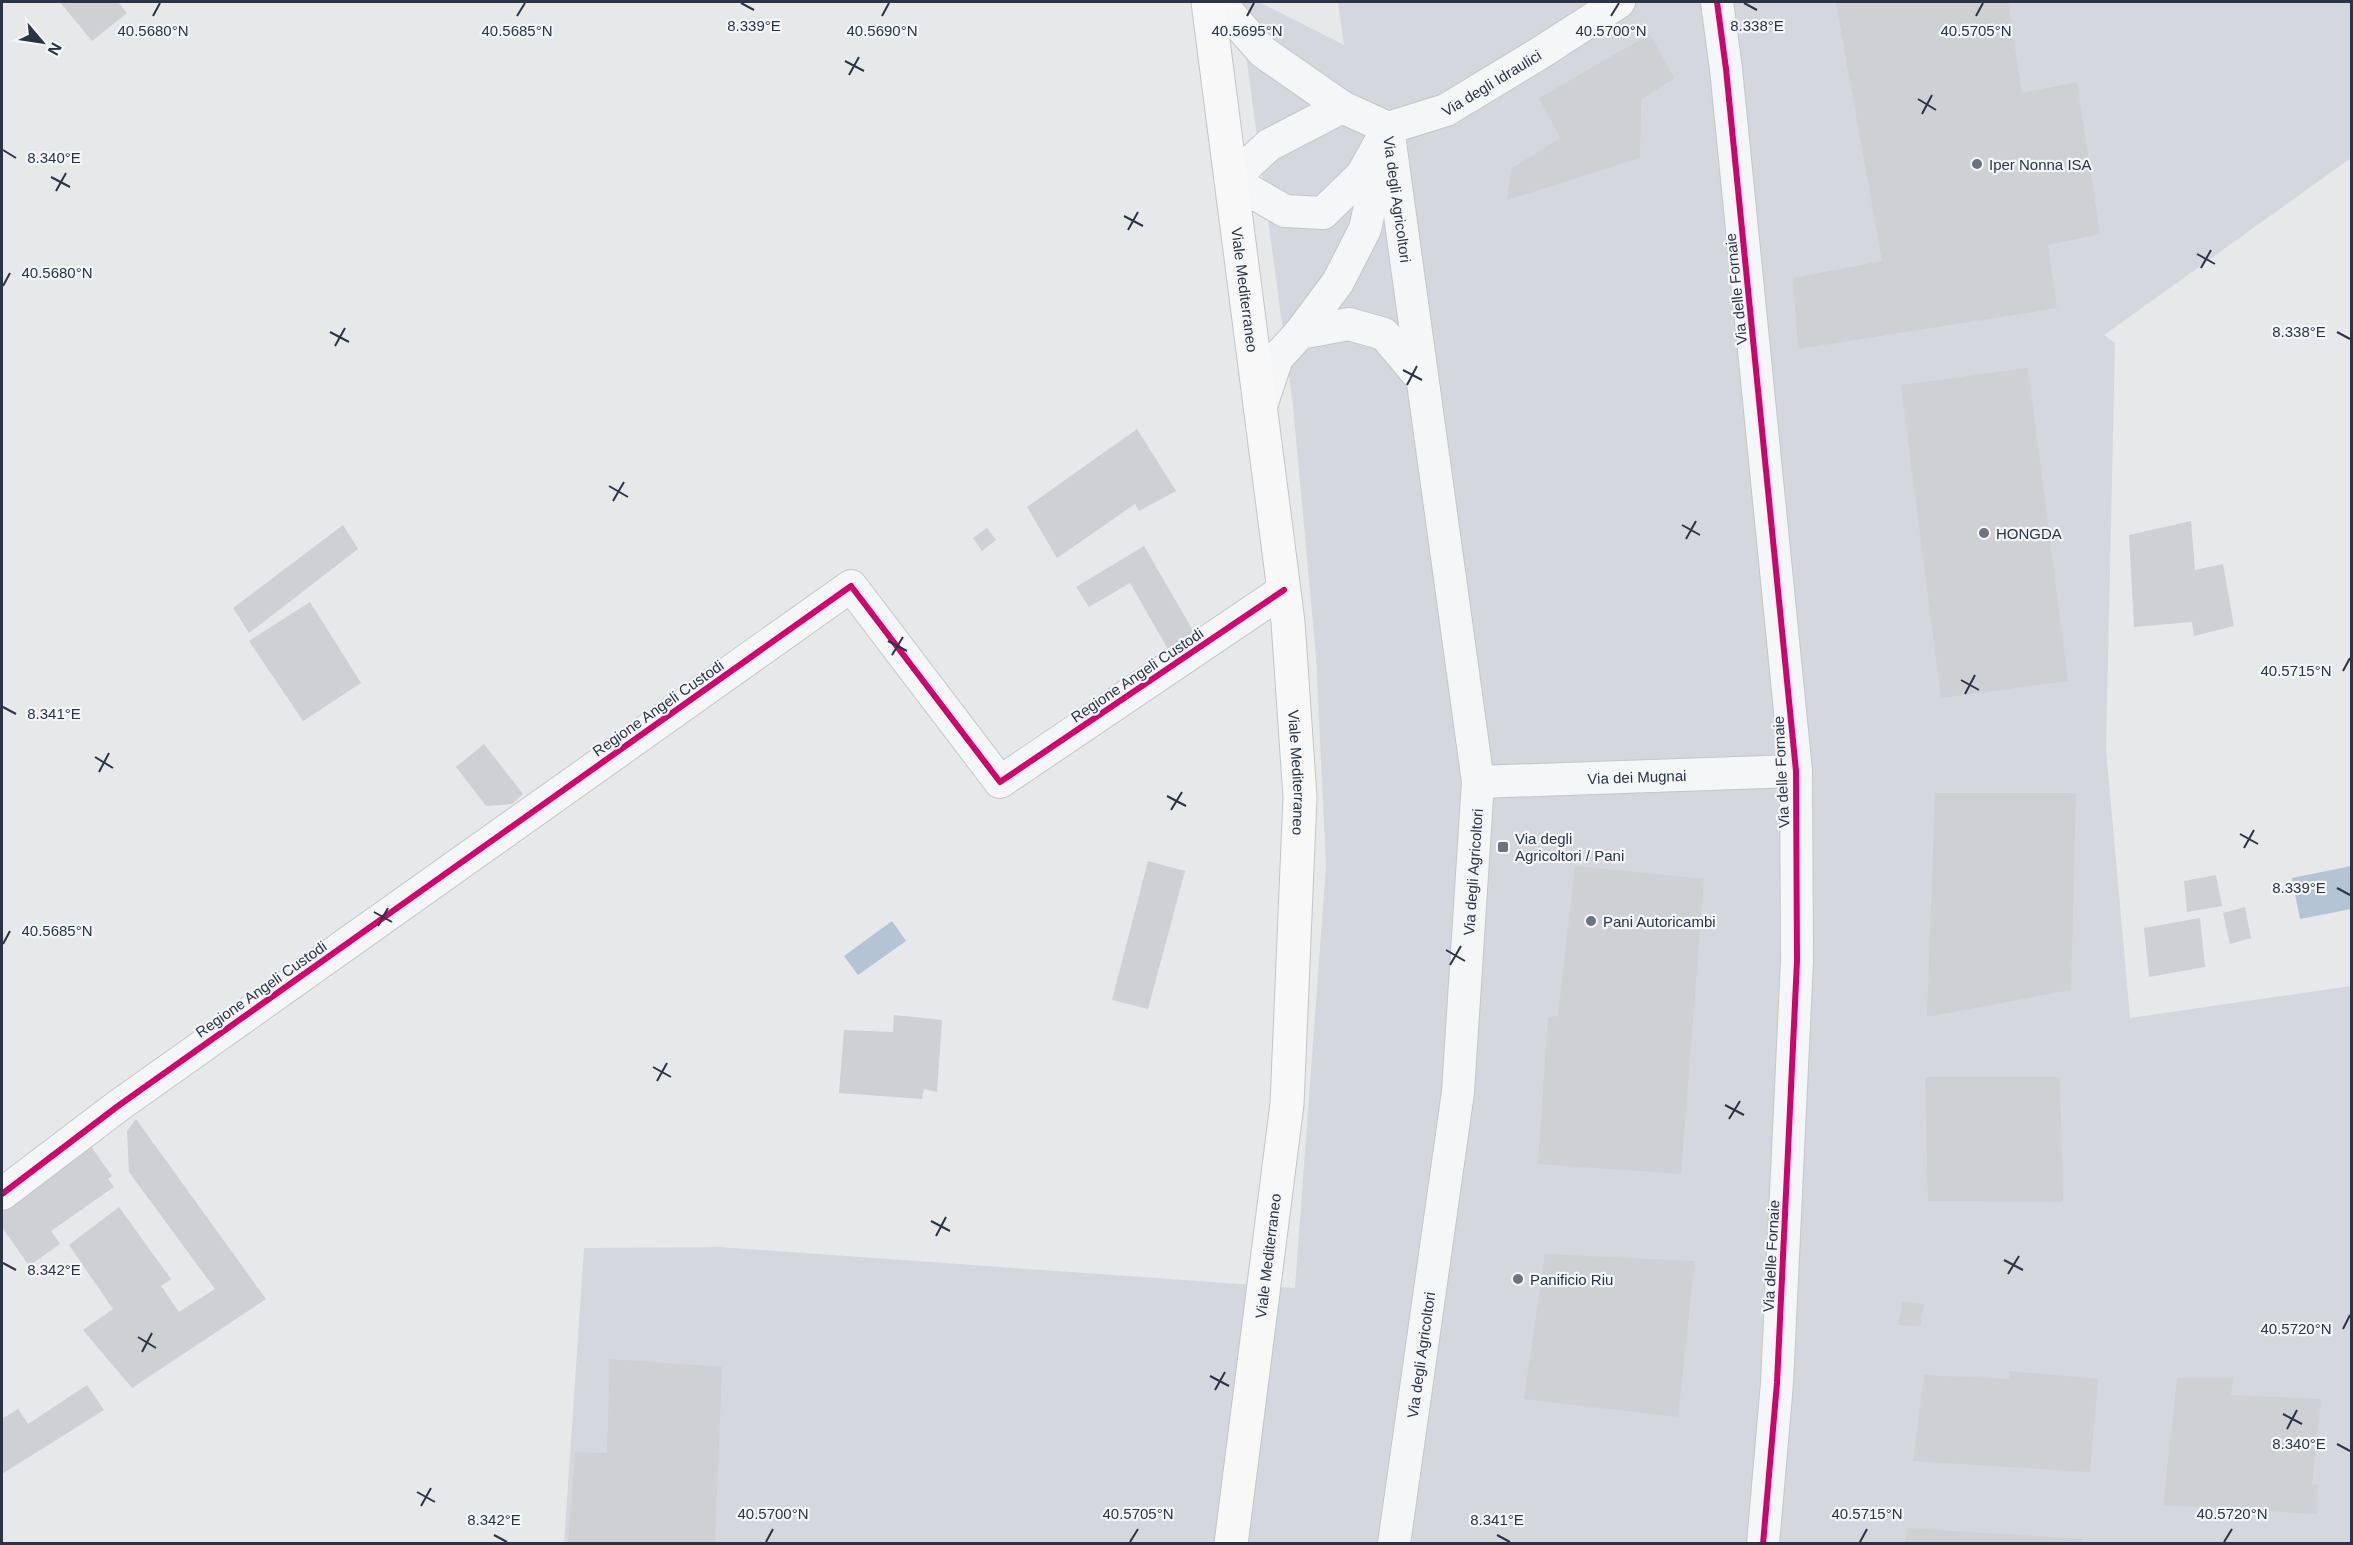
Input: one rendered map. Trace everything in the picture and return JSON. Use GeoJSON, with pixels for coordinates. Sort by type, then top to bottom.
{"type":"FeatureCollection","features":[{"type":"Feature","properties":{"kind":"main road","name":"Viale Mediterraneo"},"geometry":{"type":"LineString","coordinates":[[1208,2],[1284,591],[1300,797],[1287,1104],[1231,1544]]}},
{"type":"Feature","properties":{"kind":"street"},"geometry":{"type":"LineString","coordinates":[[1219,2],[1263,52],[1342,107],[1388,128]]}},
{"type":"Feature","properties":{"kind":"street","name":"Via degli Idraulici"},"geometry":{"type":"LineString","coordinates":[[1388,128],[1446,110],[1619,2]]}},
{"type":"Feature","properties":{"kind":"street","name":"Via delle Fornaie"},"geometry":{"type":"LineString","coordinates":[[1717,2],[1726,69],[1796,771],[1797,973],[1777,1383],[1763,1544]]}},
{"type":"Feature","properties":{"kind":"street"},"geometry":{"type":"LineString","coordinates":[[1342,107],[1269,145],[1231,180],[1285,211],[1323,213],[1362,175],[1388,128]]}},
{"type":"Feature","properties":{"kind":"street"},"geometry":{"type":"LineString","coordinates":[[1260,409],[1277,358],[1300,333],[1338,282],[1365,229],[1388,128]]}},
{"type":"Feature","properties":{"kind":"street","name":"Via degli Agricoltori"},"geometry":{"type":"LineString","coordinates":[[1388,128],[1478,782],[1458,1092],[1394,1544]]}},
{"type":"Feature","properties":{"kind":"street","name":"Via degli Agricoltori"},"geometry":{"type":"LineString","coordinates":[[1323,213],[1365,229],[1407,272]]}},
{"type":"Feature","properties":{"kind":"street"},"geometry":{"type":"LineString","coordinates":[[1300,333],[1349,324],[1384,334],[1422,379]]}},
{"type":"Feature","properties":{"kind":"street","name":"Regione Angeli Custodi"},"geometry":{"type":"LineString","coordinates":[[2,1194],[118,1106],[851,586],[1000,782],[1284,591]]}},
{"type":"Feature","properties":{"kind":"street","name":"Via dei Mugnai"},"geometry":{"type":"LineString","coordinates":[[1478,782],[1796,771]]}},
{"type":"Feature","properties":{"kind":"shaded area"},"geometry":{"type":"Polygon","coordinates":[[[1239,2],[1259,2],[1344,45],[1338,2],[2351,2],[2351,158],[2104,335],[2115,343],[2106,749],[2130,1018],[2351,986],[2351,1543],[564,1544],[584,1248],[719,1247],[1295,1288],[1326,866],[1316,656],[1293,406],[1239,2]]]}},
{"type":"Feature","properties":{"kind":"water"},"geometry":{"type":"Polygon","coordinates":[[[2351,866],[2351,909],[2300,919],[2292,878],[2351,866]]]}},
{"type":"Feature","properties":{"kind":"water"},"geometry":{"type":"Polygon","coordinates":[[[892,921],[906,941],[858,975],[844,956],[892,921]]]}},
{"type":"Feature","properties":{"kind":"building"},"geometry":{"type":"Polygon","coordinates":[[[60,2],[118,2],[127,13],[92,41],[60,2]]]}},
{"type":"Feature","properties":{"kind":"building","name":"Iper Nonna ISA"},"geometry":{"type":"Polygon","coordinates":[[[2008,2],[2022,93],[2077,82],[2100,234],[2048,245],[2057,308],[1798,349],[1793,278],[1882,261],[1836,3],[2008,2]]]}},
{"type":"Feature","properties":{"kind":"building"},"geometry":{"type":"Polygon","coordinates":[[[1650,34],[1674,78],[1641,100],[1640,158],[1507,200],[1511,169],[1560,138],[1539,98],[1650,34]]]}},
{"type":"Feature","properties":{"kind":"building","name":"HONGDA"},"geometry":{"type":"Polygon","coordinates":[[[2028,368],[2068,681],[1941,698],[1901,385],[2028,368]]]}},
{"type":"Feature","properties":{"kind":"building"},"geometry":{"type":"Polygon","coordinates":[[[1137,429],[1176,491],[1139,511],[1135,504],[1057,558],[1027,507],[1137,429]]]}},
{"type":"Feature","properties":{"kind":"building"},"geometry":{"type":"Polygon","coordinates":[[[2191,521],[2195,570],[2223,564],[2234,626],[2194,636],[2192,622],[2134,627],[2129,535],[2191,521]]]}},
{"type":"Feature","properties":{"kind":"building"},"geometry":{"type":"Polygon","coordinates":[[[343,525],[358,549],[249,633],[233,608],[343,525]]]}},
{"type":"Feature","properties":{"kind":"building"},"geometry":{"type":"Polygon","coordinates":[[[987,528],[996,540],[982,551],[973,538],[987,528]]]}},
{"type":"Feature","properties":{"kind":"building"},"geometry":{"type":"Polygon","coordinates":[[[1144,546],[1195,634],[1169,651],[1130,583],[1089,607],[1076,587],[1144,546]]]}},
{"type":"Feature","properties":{"kind":"building"},"geometry":{"type":"Polygon","coordinates":[[[310,602],[361,683],[303,721],[249,641],[310,602]]]}},
{"type":"Feature","properties":{"kind":"building"},"geometry":{"type":"Polygon","coordinates":[[[484,744],[523,794],[512,804],[486,806],[456,767],[484,744]]]}},
{"type":"Feature","properties":{"kind":"building"},"geometry":{"type":"Polygon","coordinates":[[[1935,793],[2076,793],[2071,990],[1927,1017],[1935,793]]]}},
{"type":"Feature","properties":{"kind":"building"},"geometry":{"type":"Polygon","coordinates":[[[1148,861],[1185,871],[1148,1009],[1112,1000],[1148,861]]]}},
{"type":"Feature","properties":{"kind":"building"},"geometry":{"type":"Polygon","coordinates":[[[1575,866],[1704,879],[1681,1174],[1538,1164],[1548,1017],[1558,1016],[1575,866]]]}},
{"type":"Feature","properties":{"kind":"building"},"geometry":{"type":"Polygon","coordinates":[[[2216,875],[2222,906],[2187,912],[2184,881],[2216,875]]]}},
{"type":"Feature","properties":{"kind":"building"},"geometry":{"type":"Polygon","coordinates":[[[2245,907],[2251,938],[2230,944],[2223,913],[2245,907]]]}},
{"type":"Feature","properties":{"kind":"building"},"geometry":{"type":"Polygon","coordinates":[[[2200,918],[2205,967],[2149,977],[2144,928],[2200,918]]]}},
{"type":"Feature","properties":{"kind":"building"},"geometry":{"type":"Polygon","coordinates":[[[894,1015],[942,1020],[937,1092],[924,1089],[922,1099],[839,1093],[844,1030],[893,1032],[894,1015]]]}},
{"type":"Feature","properties":{"kind":"building"},"geometry":{"type":"Polygon","coordinates":[[[1925,1077],[2060,1077],[2063,1202],[1928,1201],[1925,1077]]]}},
{"type":"Feature","properties":{"kind":"building"},"geometry":{"type":"Polygon","coordinates":[[[136,1119],[266,1299],[132,1388],[83,1330],[113,1309],[69,1245],[119,1207],[171,1279],[161,1286],[179,1312],[215,1289],[129,1172],[127,1131],[136,1119]]]}},
{"type":"Feature","properties":{"kind":"building"},"geometry":{"type":"Polygon","coordinates":[[[90,1145],[112,1176],[108,1179],[114,1187],[51,1231],[60,1244],[29,1266],[2,1227],[2,1207],[90,1145]]]}},
{"type":"Feature","properties":{"kind":"building"},"geometry":{"type":"Polygon","coordinates":[[[1545,1254],[1695,1261],[1678,1417],[1524,1399],[1545,1254]]]}},
{"type":"Feature","properties":{"kind":"building"},"geometry":{"type":"Polygon","coordinates":[[[1902,1302],[1924,1304],[1920,1326],[1898,1325],[1902,1302]]]}},
{"type":"Feature","properties":{"kind":"building"},"geometry":{"type":"Polygon","coordinates":[[[610,1359],[722,1367],[715,1544],[568,1543],[575,1452],[607,1453],[610,1359]]]}},
{"type":"Feature","properties":{"kind":"building"},"geometry":{"type":"Polygon","coordinates":[[[2009,1371],[2098,1379],[2090,1472],[1913,1461],[1924,1375],[2009,1379],[2009,1371]]]}},
{"type":"Feature","properties":{"kind":"building"},"geometry":{"type":"Polygon","coordinates":[[[2177,1378],[2233,1378],[2231,1395],[2321,1399],[2312,1484],[2318,1485],[2317,1514],[2163,1505],[2177,1378]]]}},
{"type":"Feature","properties":{"kind":"building"},"geometry":{"type":"Polygon","coordinates":[[[87,1385],[104,1410],[2,1474],[2,1419],[18,1409],[28,1424],[87,1385]]]}},
{"type":"Feature","properties":{"kind":"building"},"geometry":{"type":"Polygon","coordinates":[[[1907,1528],[2082,1539],[2081,1544],[1905,1544],[1907,1528]]]}},
{"type":"Feature","properties":{"kind":"cycle path"},"geometry":{"type":"LineString","coordinates":[[1717,2],[1726,69],[1796,771],[1797,961],[1777,1383],[1763,1544]]}},
{"type":"Feature","properties":{"kind":"cycle path"},"geometry":{"type":"LineString","coordinates":[[2,1194],[118,1106],[851,586],[1000,782],[1284,590]]}},
{"type":"Feature","properties":{"kind":"place","name":"Iper Nonna ISA"},"geometry":{"type":"Point","coordinates":[1977,164]}},
{"type":"Feature","properties":{"kind":"place","name":"HONGDA"},"geometry":{"type":"Point","coordinates":[1984,533]}},
{"type":"Feature","properties":{"kind":"place","name":"Via degli Agricoltori / Pani"},"geometry":{"type":"Point","coordinates":[1503,847]}},
{"type":"Feature","properties":{"kind":"place","name":"Pani Autoricambi"},"geometry":{"type":"Point","coordinates":[1591,921]}},
{"type":"Feature","properties":{"kind":"place","name":"Panificio Riu"},"geometry":{"type":"Point","coordinates":[1518,1279]}}]}
